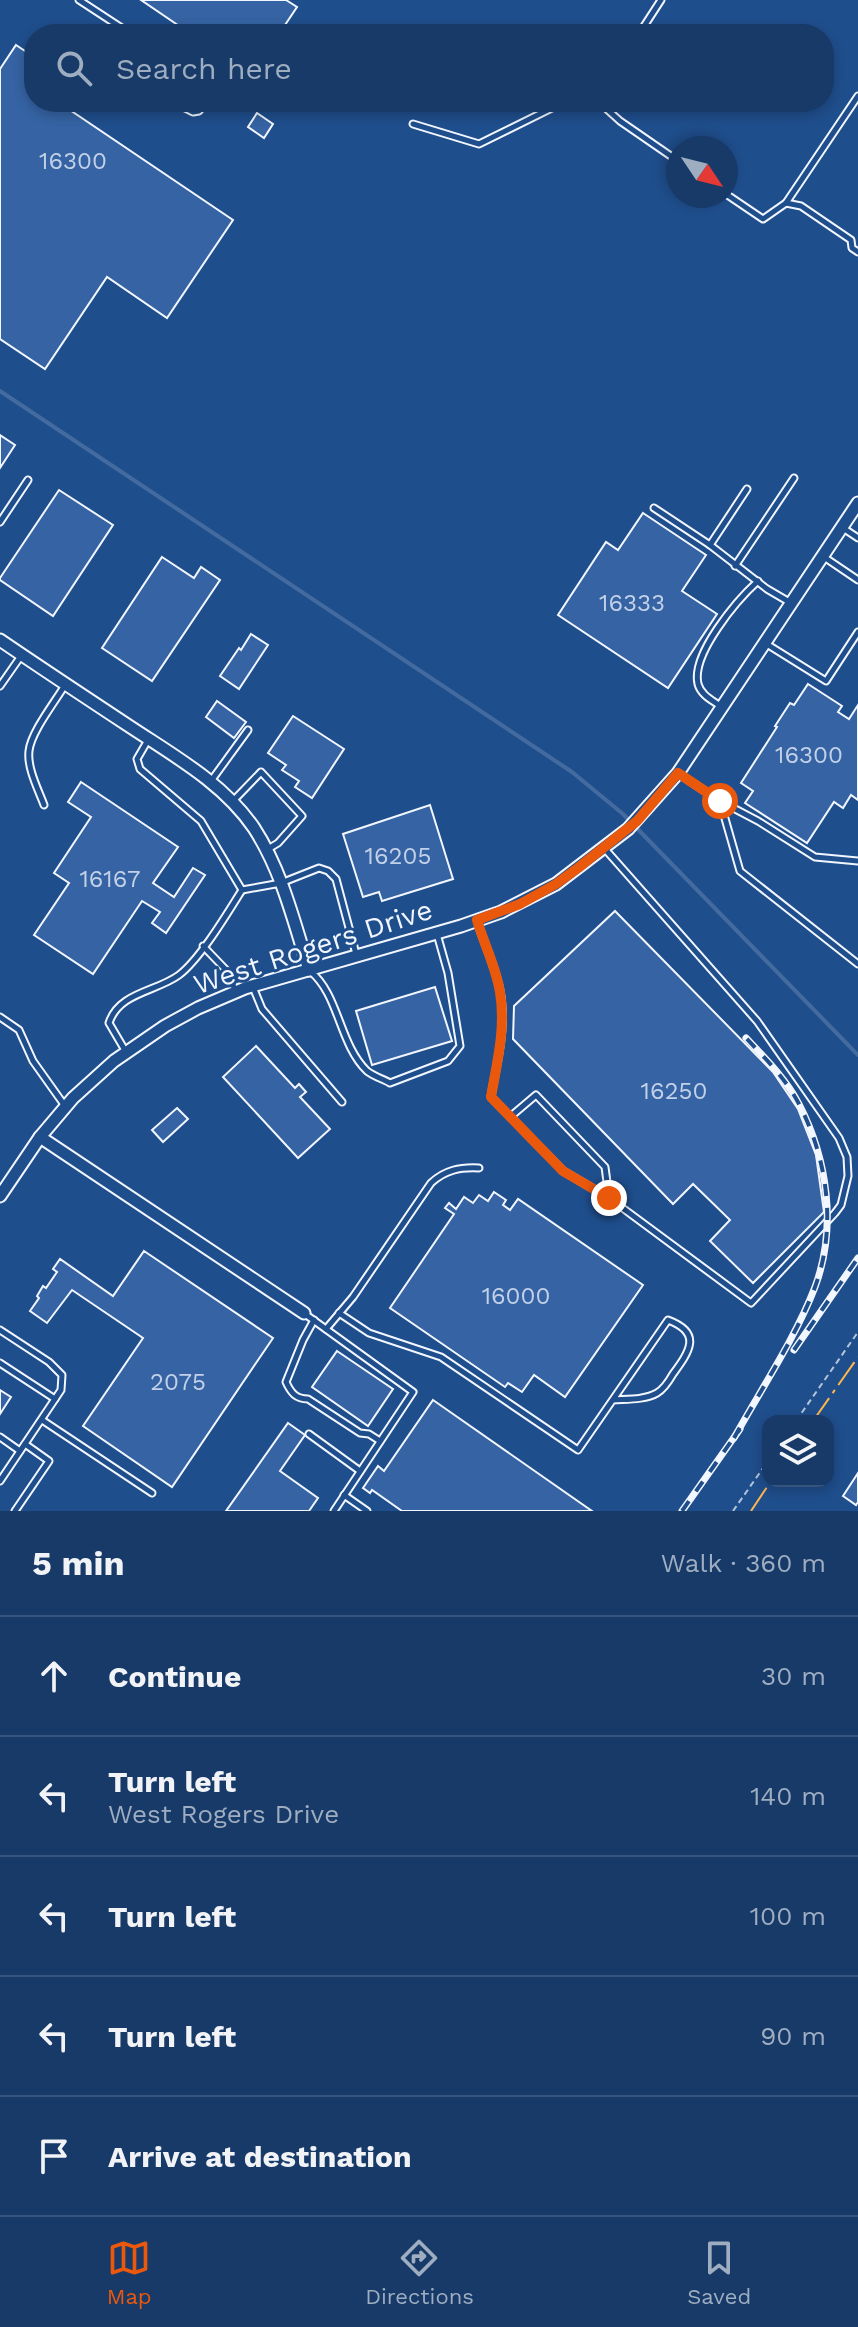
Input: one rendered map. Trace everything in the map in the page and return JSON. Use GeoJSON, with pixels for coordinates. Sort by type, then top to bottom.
{"type":"FeatureCollection","features":[{"type":"Feature","properties":{"kind":"street","name":"West Rogers Drive"},"geometry":{"type":"LineString","coordinates":[[0,1196],[40,1137],[90,1082],[126,1052],[165,1026],[235,992],[501,912],[567,876],[628,829],[678,773],[858,503]]}},
{"type":"Feature","properties":{"kind":"street"},"geometry":{"type":"LineString","coordinates":[[0,640],[211,782],[232,801],[267,849],[309,970]]}},
{"type":"Feature","properties":{"kind":"street"},"geometry":{"type":"LineString","coordinates":[[40,1137],[309,1317]]}},
{"type":"Feature","properties":{"kind":"lane"},"geometry":{"type":"LineString","coordinates":[[79,0],[116,24]]}},
{"type":"Feature","properties":{"kind":"lane"},"geometry":{"type":"LineString","coordinates":[[645,24],[661,0]]}},
{"type":"Feature","properties":{"kind":"lane"},"geometry":{"type":"LineString","coordinates":[[738,202],[763,219],[786,203],[858,96]]}},
{"type":"Feature","properties":{"kind":"lane"},"geometry":{"type":"LineString","coordinates":[[413,124],[479,144],[544,112]]}},
{"type":"Feature","properties":{"kind":"lane"},"geometry":{"type":"LineString","coordinates":[[610,112],[666,153]]}},
{"type":"Feature","properties":{"kind":"lane"},"geometry":{"type":"LineString","coordinates":[[786,203],[801,206],[851,240],[852,248],[858,252]]}},
{"type":"Feature","properties":{"kind":"lane"},"geometry":{"type":"LineString","coordinates":[[851,240],[858,236]]}},
{"type":"Feature","properties":{"kind":"lane"},"geometry":{"type":"LineString","coordinates":[[735,566],[794,478]]}},
{"type":"Feature","properties":{"kind":"lane"},"geometry":{"type":"LineString","coordinates":[[0,522],[28,480]]}},
{"type":"Feature","properties":{"kind":"lane"},"geometry":{"type":"LineString","coordinates":[[710,545],[747,489]]}},
{"type":"Feature","properties":{"kind":"lane"},"geometry":{"type":"LineString","coordinates":[[654,508],[792,603]]}},
{"type":"Feature","properties":{"kind":"lane"},"geometry":{"type":"LineString","coordinates":[[842,527],[858,538]]}},
{"type":"Feature","properties":{"kind":"lane"},"geometry":{"type":"LineString","coordinates":[[823,556],[858,580]]}},
{"type":"Feature","properties":{"kind":"lane"},"geometry":{"type":"LineString","coordinates":[[722,707],[704,695],[698,684],[705,647],[743,594],[758,581]]}},
{"type":"Feature","properties":{"kind":"lane"},"geometry":{"type":"LineString","coordinates":[[765,643],[826,681],[858,632]]}},
{"type":"Feature","properties":{"kind":"lane"},"geometry":{"type":"LineString","coordinates":[[0,686],[22,655]]}},
{"type":"Feature","properties":{"kind":"lane"},"geometry":{"type":"LineString","coordinates":[[44,805],[28,753],[32,739],[66,684]]}},
{"type":"Feature","properties":{"kind":"lane"},"geometry":{"type":"LineString","coordinates":[[211,782],[248,730]]}},
{"type":"Feature","properties":{"kind":"lane"},"geometry":{"type":"LineString","coordinates":[[148,739],[137,759],[140,769],[201,821],[242,890]]}},
{"type":"Feature","properties":{"kind":"lane"},"geometry":{"type":"LineString","coordinates":[[232,801],[261,772],[302,816],[278,843],[267,849]]}},
{"type":"Feature","properties":{"kind":"lane"},"geometry":{"type":"LineString","coordinates":[[678,773],[815,857],[858,861]]}},
{"type":"Feature","properties":{"kind":"lane"},"geometry":{"type":"LineString","coordinates":[[720,801],[740,871],[858,964]]}},
{"type":"Feature","properties":{"kind":"lane"},"geometry":{"type":"LineString","coordinates":[[477,920],[501,999],[500,1054],[491,1097],[563,1171],[609,1198],[751,1303],[835,1213],[846,1192],[847,1157],[839,1138],[757,1021],[604,848]]}},
{"type":"Feature","properties":{"kind":"lane"},"geometry":{"type":"LineString","coordinates":[[126,1052],[109,1023],[113,1012],[125,1001],[178,975],[203,946],[242,890],[281,883],[319,868],[328,871],[336,879],[357,956]]}},
{"type":"Feature","properties":{"kind":"lane"},"geometry":{"type":"LineString","coordinates":[[309,970],[320,979],[349,1046],[368,1072],[390,1083],[448,1061],[460,1046],[448,973],[437,933]]}},
{"type":"Feature","properties":{"kind":"lane"},"geometry":{"type":"LineString","coordinates":[[203,946],[228,972],[235,992]]}},
{"type":"Feature","properties":{"kind":"lane"},"geometry":{"type":"LineString","coordinates":[[253,986],[262,1009],[342,1102]]}},
{"type":"Feature","properties":{"kind":"lane"},"geometry":{"type":"LineString","coordinates":[[0,1017],[19,1030],[33,1061],[66,1107]]}},
{"type":"Feature","properties":{"kind":"lane"},"geometry":{"type":"LineString","coordinates":[[510,1117],[536,1095],[605,1167],[609,1198]]}},
{"type":"Feature","properties":{"kind":"lane"},"geometry":{"type":"LineString","coordinates":[[326,1329],[431,1183],[438,1176],[458,1168],[479,1168]]}},
{"type":"Feature","properties":{"kind":"lane"},"geometry":{"type":"LineString","coordinates":[[339,1313],[369,1333],[441,1357],[578,1450],[668,1320],[689,1335],[690,1351],[664,1388],[651,1395],[613,1400]]}},
{"type":"Feature","properties":{"kind":"lane"},"geometry":{"type":"LineString","coordinates":[[334,1511],[413,1392],[309,1317],[286,1382],[291,1392],[300,1399],[308,1399],[360,1433],[369,1434],[380,1441]]}},
{"type":"Feature","properties":{"kind":"lane"},"geometry":{"type":"LineString","coordinates":[[0,1330],[49,1362],[62,1375],[61,1390],[0,1481]]}},
{"type":"Feature","properties":{"kind":"lane"},"geometry":{"type":"LineString","coordinates":[[0,1363],[55,1399]]}},
{"type":"Feature","properties":{"kind":"lane"},"geometry":{"type":"LineString","coordinates":[[42,1420],[152,1493]]}},
{"type":"Feature","properties":{"kind":"lane"},"geometry":{"type":"LineString","coordinates":[[309,1434],[360,1471]]}},
{"type":"Feature","properties":{"kind":"lane"},"geometry":{"type":"LineString","coordinates":[[0,1437],[20,1451]]}},
{"type":"Feature","properties":{"kind":"lane"},"geometry":{"type":"LineString","coordinates":[[15,1511],[49,1461],[25,1444]]}},
{"type":"Feature","properties":{"kind":"lane"},"geometry":{"type":"LineString","coordinates":[[344,1495],[367,1511]]}},
{"type":"Feature","properties":{"kind":"path"},"geometry":{"type":"LineString","coordinates":[[800,1415],[858,1332]]}},
{"type":"Feature","properties":{"kind":"path"},"geometry":{"type":"LineString","coordinates":[[733,1511],[762,1470]]}},
{"type":"Feature","properties":{"kind":"building"},"geometry":{"type":"Polygon","coordinates":[[[141,0],[286,0],[297,7],[286,24],[176,24],[141,0]]]}},
{"type":"Feature","properties":{"kind":"building"},"geometry":{"type":"Polygon","coordinates":[[[16,45],[24,50],[24,112],[73,112],[233,220],[167,318],[107,277],[45,369],[0,339],[0,69],[16,45]]]}},
{"type":"Feature","properties":{"kind":"building"},"geometry":{"type":"Polygon","coordinates":[[[257,113],[273,124],[264,138],[248,127],[257,113]]]}},
{"type":"Feature","properties":{"kind":"building"},"geometry":{"type":"Polygon","coordinates":[[[0,435],[15,445],[0,468],[0,435]]]}},
{"type":"Feature","properties":{"kind":"building"},"geometry":{"type":"Polygon","coordinates":[[[59,490],[113,525],[53,616],[0,578],[59,490]]]}},
{"type":"Feature","properties":{"kind":"building"},"geometry":{"type":"Polygon","coordinates":[[[643,513],[706,555],[682,591],[717,614],[668,688],[558,615],[606,542],[618,550],[643,513]]]}},
{"type":"Feature","properties":{"kind":"building"},"geometry":{"type":"Polygon","coordinates":[[[162,557],[194,578],[201,567],[220,580],[152,681],[102,648],[162,557]]]}},
{"type":"Feature","properties":{"kind":"building"},"geometry":{"type":"Polygon","coordinates":[[[251,634],[268,645],[239,689],[220,676],[251,634]]]}},
{"type":"Feature","properties":{"kind":"building"},"geometry":{"type":"Polygon","coordinates":[[[808,684],[842,706],[838,712],[849,719],[858,705],[858,800],[851,795],[843,808],[834,802],[807,843],[745,803],[753,791],[741,783],[790,703],[794,705],[808,684]]]}},
{"type":"Feature","properties":{"kind":"building"},"geometry":{"type":"Polygon","coordinates":[[[217,701],[246,722],[234,738],[206,717],[217,701]]]}},
{"type":"Feature","properties":{"kind":"building"},"geometry":{"type":"Polygon","coordinates":[[[293,716],[344,749],[312,798],[295,787],[299,781],[282,770],[286,765],[268,753],[293,716]]]}},
{"type":"Feature","properties":{"kind":"building"},"geometry":{"type":"Polygon","coordinates":[[[81,782],[178,847],[153,883],[174,897],[193,868],[205,875],[166,933],[152,923],[160,912],[142,901],[93,974],[34,935],[69,883],[54,873],[91,817],[68,802],[81,782]]]}},
{"type":"Feature","properties":{"kind":"building"},"geometry":{"type":"Polygon","coordinates":[[[430,805],[453,879],[382,901],[379,892],[363,897],[343,834],[430,805]]]}},
{"type":"Feature","properties":{"kind":"building"},"geometry":{"type":"Polygon","coordinates":[[[615,911],[773,1072],[798,1109],[816,1155],[824,1212],[753,1283],[710,1241],[730,1220],[693,1184],[673,1204],[513,1039],[514,1006],[615,911]]]}},
{"type":"Feature","properties":{"kind":"building"},"geometry":{"type":"Polygon","coordinates":[[[435,987],[452,1041],[372,1065],[356,1011],[435,987]]]}},
{"type":"Feature","properties":{"kind":"building"},"geometry":{"type":"Polygon","coordinates":[[[256,1046],[295,1088],[299,1084],[306,1092],[300,1097],[330,1129],[298,1158],[223,1077],[256,1046]]]}},
{"type":"Feature","properties":{"kind":"building"},"geometry":{"type":"Polygon","coordinates":[[[177,1108],[188,1119],[163,1142],[152,1130],[177,1108]]]}},
{"type":"Feature","properties":{"kind":"building"},"geometry":{"type":"Polygon","coordinates":[[[494,1192],[506,1200],[503,1205],[510,1210],[518,1199],[643,1285],[565,1397],[534,1375],[522,1392],[508,1383],[505,1387],[390,1308],[454,1214],[445,1208],[449,1203],[456,1209],[464,1197],[473,1203],[479,1195],[488,1201],[494,1192]]]}},
{"type":"Feature","properties":{"kind":"building"},"geometry":{"type":"Polygon","coordinates":[[[144,1251],[273,1338],[172,1487],[83,1426],[143,1338],[72,1290],[47,1323],[30,1311],[43,1286],[46,1288],[57,1272],[53,1269],[60,1259],[113,1296],[144,1251]]]}},
{"type":"Feature","properties":{"kind":"building"},"geometry":{"type":"Polygon","coordinates":[[[337,1351],[393,1389],[368,1426],[312,1387],[337,1351]]]}},
{"type":"Feature","properties":{"kind":"building"},"geometry":{"type":"Polygon","coordinates":[[[0,1390],[11,1397],[0,1414],[0,1390]]]}},
{"type":"Feature","properties":{"kind":"building"},"geometry":{"type":"Polygon","coordinates":[[[433,1400],[592,1511],[402,1511],[372,1490],[370,1493],[363,1488],[378,1466],[384,1471],[433,1400]]]}},
{"type":"Feature","properties":{"kind":"building"},"geometry":{"type":"Polygon","coordinates":[[[288,1423],[305,1435],[280,1471],[318,1498],[309,1511],[226,1511],[288,1423]]]}},
{"type":"Feature","properties":{"kind":"building"},"geometry":{"type":"Polygon","coordinates":[[[858,1473],[858,1502],[856,1505],[843,1496],[858,1473]]]}},
{"type":"Feature","properties":{"kind":"waterway"},"geometry":{"type":"LineString","coordinates":[[0,391],[572,772],[623,814],[858,1055]]}},
{"type":"Feature","properties":{"kind":"railway"},"geometry":{"type":"LineString","coordinates":[[734,1438],[807,1306],[822,1264],[827,1218],[823,1171],[809,1126],[788,1086],[746,1038]]}},
{"type":"Feature","properties":{"kind":"railway"},"geometry":{"type":"LineString","coordinates":[[794,1350],[858,1258]]}},
{"type":"Feature","properties":{"kind":"railway"},"geometry":{"type":"LineString","coordinates":[[682,1511],[740,1429]]}},
{"type":"Feature","properties":{"kind":"power"},"geometry":{"type":"LineString","coordinates":[[817,1415],[858,1357]]}},
{"type":"Feature","properties":{"kind":"power"},"geometry":{"type":"LineString","coordinates":[[751,1511],[767,1487]]}},
{"type":"Feature","properties":{"kind":"route"},"geometry":{"type":"LineString","coordinates":[[609,1198],[563,1171],[491,1097],[500,1054],[501,999],[477,920],[520,904],[578,868],[637,821],[678,773],[720,801]]}}]}
